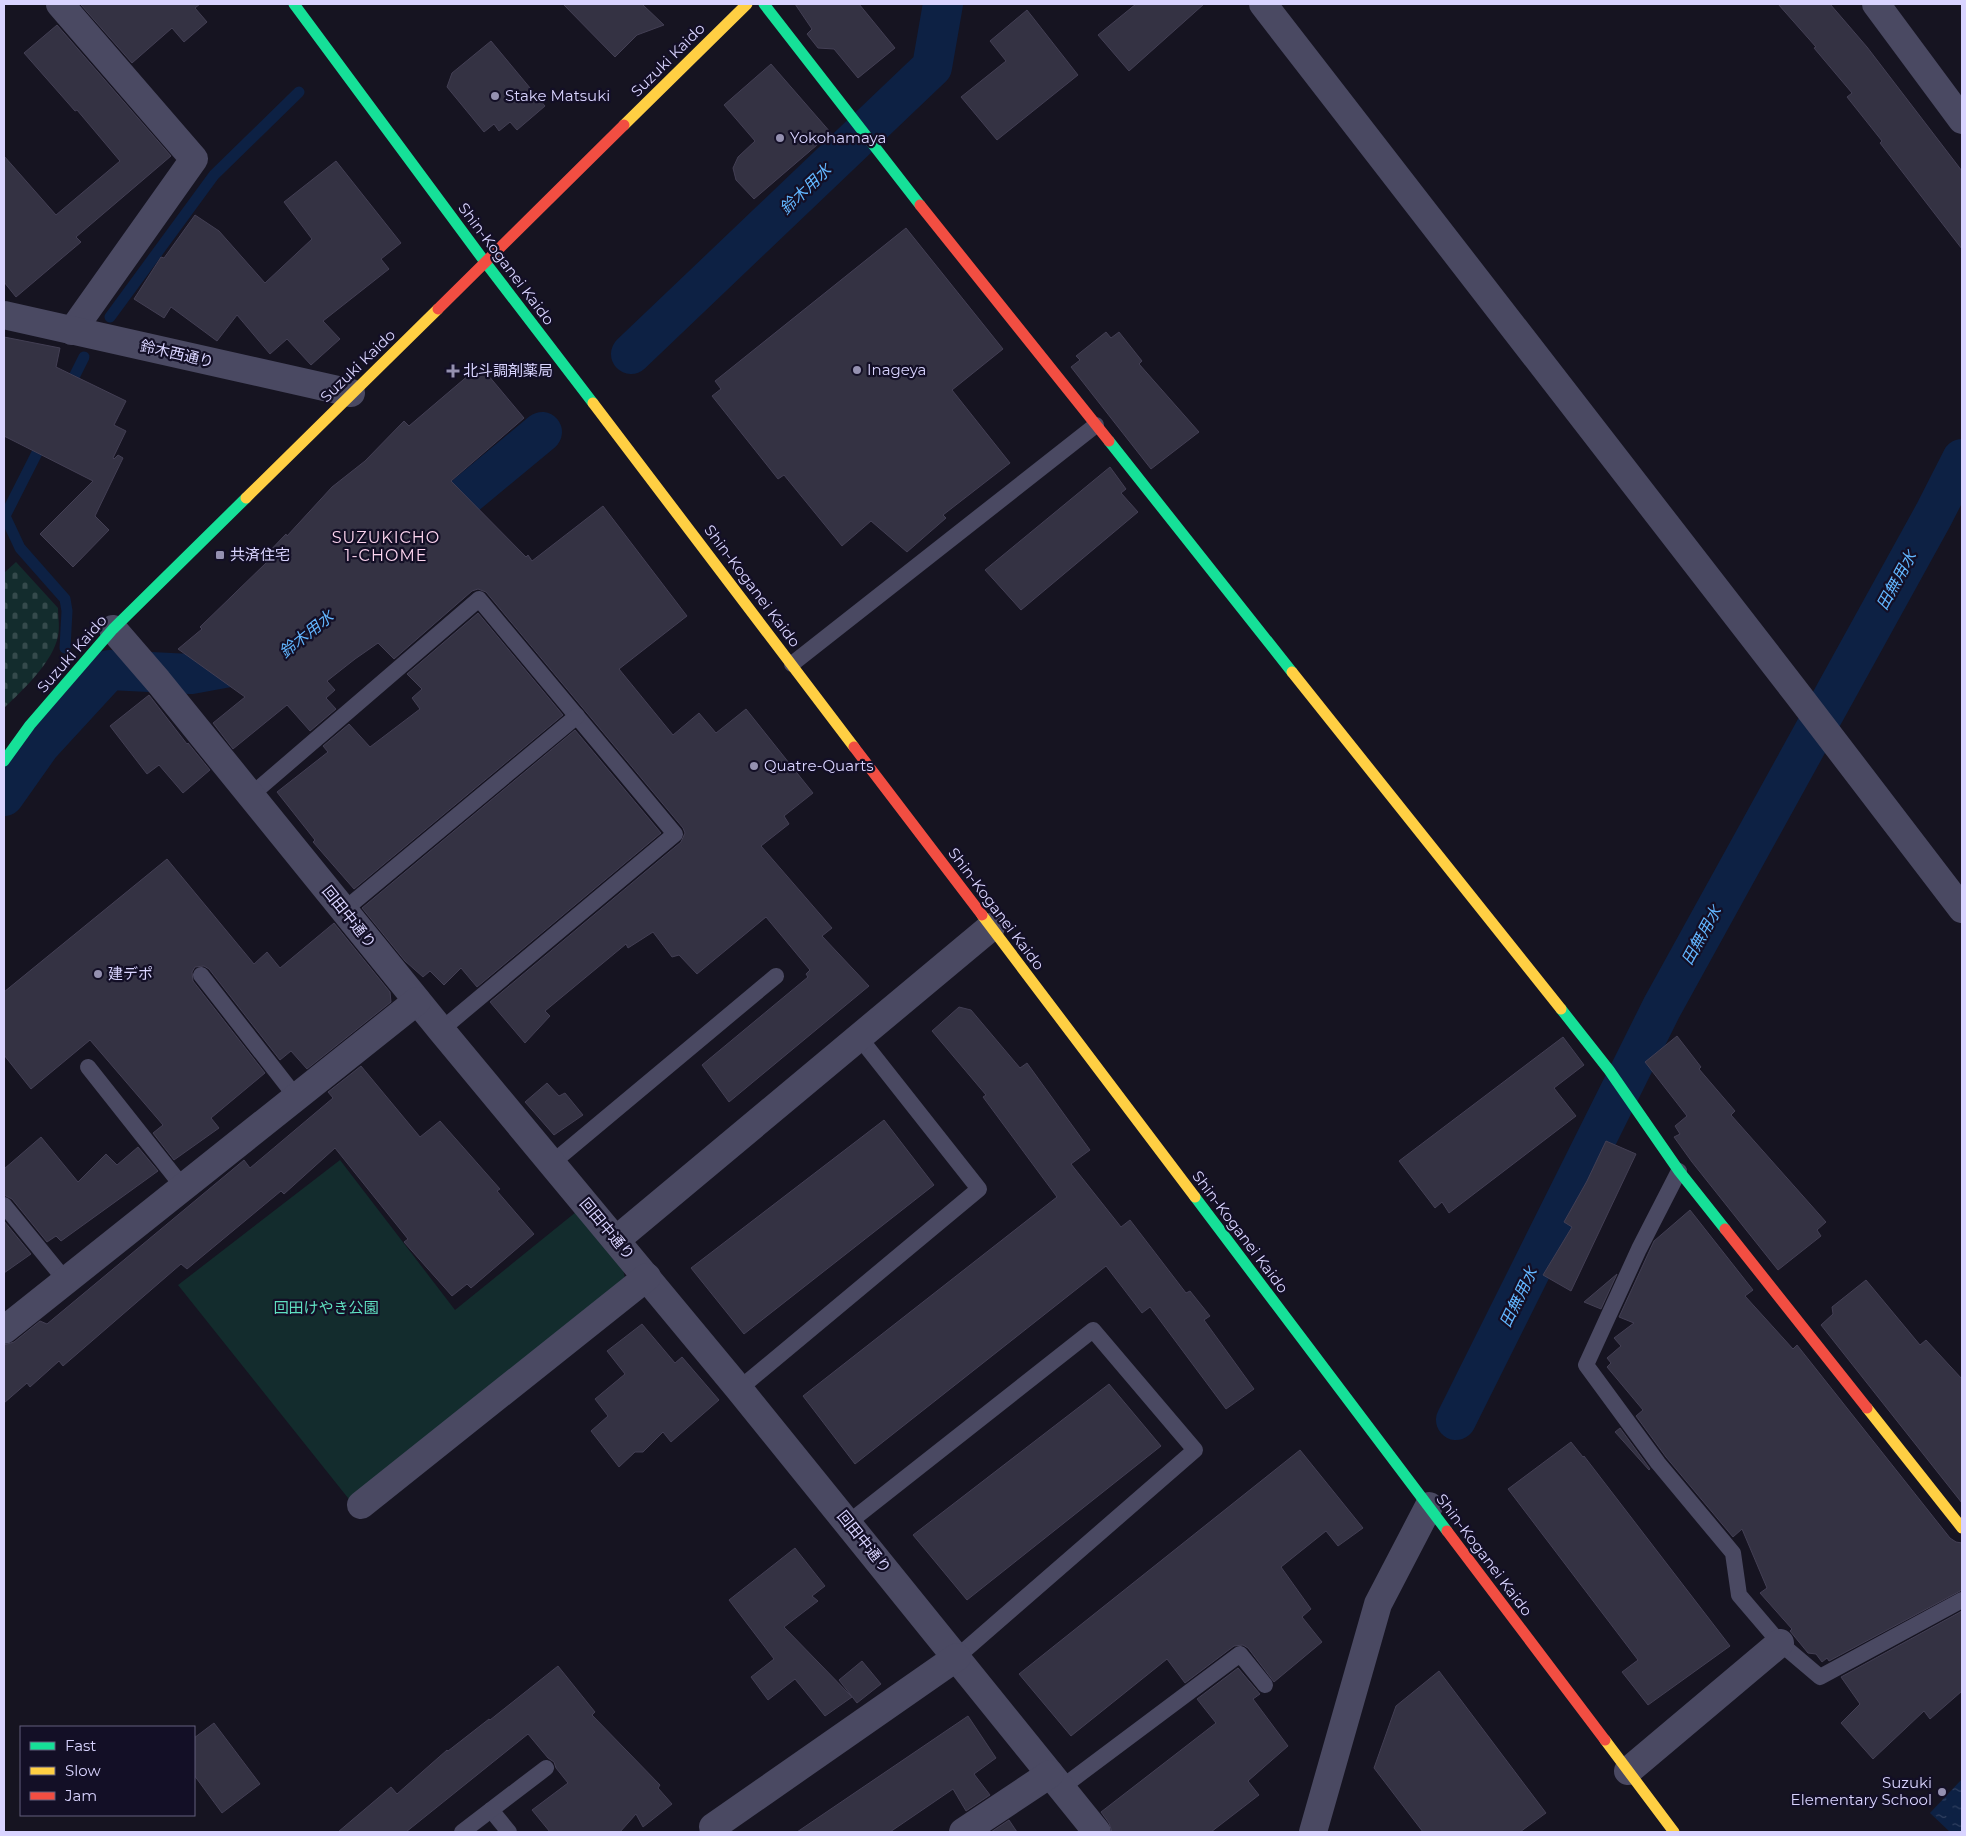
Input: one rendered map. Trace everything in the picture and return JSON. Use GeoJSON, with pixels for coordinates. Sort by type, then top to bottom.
{"type":"FeatureCollection","features":[{"type":"Feature","properties":{"kind":"main road","name":"Shin-Koganei Kaido"},"geometry":{"type":"LineString","coordinates":[[294,4],[485,262],[792,664],[1674,1832]]}},
{"type":"Feature","properties":{"kind":"main road","name":"Suzuki Kaido"},"geometry":{"type":"LineString","coordinates":[[4,761],[30,725],[113,629],[746,4]]}},
{"type":"Feature","properties":{"kind":"main road"},"geometry":{"type":"LineString","coordinates":[[764,4],[850,116],[1609,1070],[1679,1171],[1962,1528]]}},
{"type":"Feature","properties":{"kind":"street"},"geometry":{"type":"LineString","coordinates":[[60,4],[194,159],[72,331]]}},
{"type":"Feature","properties":{"kind":"street"},"geometry":{"type":"LineString","coordinates":[[1264,4],[1800,696],[1962,909]]}},
{"type":"Feature","properties":{"kind":"street"},"geometry":{"type":"LineString","coordinates":[[1876,4],[1959,110]]}},
{"type":"Feature","properties":{"kind":"street","name":"鈴木西通り"},"geometry":{"type":"LineString","coordinates":[[4,315],[351,393]]}},
{"type":"Feature","properties":{"kind":"street","name":"回田中通り"},"geometry":{"type":"LineString","coordinates":[[113,629],[152,674],[417,1001],[739,1388],[1097,1832]]}},
{"type":"Feature","properties":{"kind":"street"},"geometry":{"type":"LineString","coordinates":[[616,1240],[991,927]]}},
{"type":"Feature","properties":{"kind":"street"},"geometry":{"type":"LineString","coordinates":[[4,1330],[417,1001]]}},
{"type":"Feature","properties":{"kind":"street"},"geometry":{"type":"LineString","coordinates":[[361,1505],[647,1277]]}},
{"type":"Feature","properties":{"kind":"street"},"geometry":{"type":"LineString","coordinates":[[1313,1832],[1378,1604],[1429,1506]]}},
{"type":"Feature","properties":{"kind":"street"},"geometry":{"type":"LineString","coordinates":[[1628,1771],[1780,1643]]}},
{"type":"Feature","properties":{"kind":"street"},"geometry":{"type":"LineString","coordinates":[[711,1830],[957,1657]]}},
{"type":"Feature","properties":{"kind":"street"},"geometry":{"type":"LineString","coordinates":[[963,1832],[1056,1781]]}},
{"type":"Feature","properties":{"kind":"lane"},"geometry":{"type":"LineString","coordinates":[[792,664],[1096,425]]}},
{"type":"Feature","properties":{"kind":"lane"},"geometry":{"type":"LineString","coordinates":[[250,796],[480,599],[675,834],[441,1030]]}},
{"type":"Feature","properties":{"kind":"lane"},"geometry":{"type":"LineString","coordinates":[[344,910],[577,716]]}},
{"type":"Feature","properties":{"kind":"lane"},"geometry":{"type":"LineString","coordinates":[[201,975],[296,1097]]}},
{"type":"Feature","properties":{"kind":"lane"},"geometry":{"type":"LineString","coordinates":[[552,1163],[776,976]]}},
{"type":"Feature","properties":{"kind":"lane"},"geometry":{"type":"LineString","coordinates":[[739,1388],[979,1189],[859,1037]]}},
{"type":"Feature","properties":{"kind":"lane"},"geometry":{"type":"LineString","coordinates":[[88,1067],[183,1187]]}},
{"type":"Feature","properties":{"kind":"lane"},"geometry":{"type":"LineString","coordinates":[[1679,1171],[1639,1249],[1586,1365],[1658,1463],[1733,1553],[1739,1595],[1780,1643],[1820,1677],[1962,1600]]}},
{"type":"Feature","properties":{"kind":"lane"},"geometry":{"type":"LineString","coordinates":[[4,1205],[66,1281]]}},
{"type":"Feature","properties":{"kind":"lane"},"geometry":{"type":"LineString","coordinates":[[848,1523],[1093,1330],[1195,1450],[957,1657]]}},
{"type":"Feature","properties":{"kind":"lane"},"geometry":{"type":"LineString","coordinates":[[1056,1781],[1240,1654],[1265,1685]]}},
{"type":"Feature","properties":{"kind":"lane"},"geometry":{"type":"LineString","coordinates":[[462,1832],[546,1768]]}},
{"type":"Feature","properties":{"kind":"lane"},"geometry":{"type":"LineString","coordinates":[[491,1810],[509,1832]]}},
{"type":"Feature","properties":{"kind":"green space"},"geometry":{"type":"Polygon","coordinates":[[[16,562],[58,608],[59,633],[55,646],[44,665],[4,708],[4,573],[16,562]]]}},
{"type":"Feature","properties":{"kind":"green space","name":"回田けやき公園"},"geometry":{"type":"Polygon","coordinates":[[[340,1160],[455,1310],[576,1212],[622,1265],[625,1278],[352,1503],[178,1285],[340,1160]]]}},
{"type":"Feature","properties":{"kind":"water"},"geometry":{"type":"Polygon","coordinates":[[[1962,1779],[1962,1832],[1950,1832],[1930,1813],[1962,1779]]]}},
{"type":"Feature","properties":{"kind":"building"},"geometry":{"type":"Polygon","coordinates":[[[200,4],[195,8],[207,22],[184,42],[172,28],[132,63],[81,5],[200,4]]]}},
{"type":"Feature","properties":{"kind":"building"},"geometry":{"type":"Polygon","coordinates":[[[563,4],[642,4],[664,25],[637,35],[615,57],[563,4]]]}},
{"type":"Feature","properties":{"kind":"building"},"geometry":{"type":"Polygon","coordinates":[[[795,4],[859,4],[895,48],[858,78],[834,49],[818,48],[807,34],[812,29],[795,4]]]}},
{"type":"Feature","properties":{"kind":"building"},"geometry":{"type":"Polygon","coordinates":[[[1136,4],[1204,4],[1129,71],[1098,35],[1136,4]]]}},
{"type":"Feature","properties":{"kind":"building"},"geometry":{"type":"Polygon","coordinates":[[[1778,4],[1830,4],[1867,47],[1962,171],[1962,249],[1847,97],[1852,93],[1814,48],[1816,47],[1778,4]]]}},
{"type":"Feature","properties":{"kind":"building"},"geometry":{"type":"Polygon","coordinates":[[[1027,10],[1078,75],[997,140],[961,97],[1006,61],[990,41],[1027,10]]]}},
{"type":"Feature","properties":{"kind":"building"},"geometry":{"type":"Polygon","coordinates":[[[57,25],[171,156],[76,237],[81,242],[16,297],[4,282],[4,156],[56,215],[120,161],[77,110],[75,111],[24,53],[57,25]]]}},
{"type":"Feature","properties":{"kind":"building"},"geometry":{"type":"Polygon","coordinates":[[[491,41],[545,106],[517,130],[510,122],[499,131],[494,124],[484,132],[447,87],[452,73],[491,41]]]}},
{"type":"Feature","properties":{"kind":"building"},"geometry":{"type":"Polygon","coordinates":[[[771,64],[831,133],[754,199],[736,180],[733,168],[738,157],[755,141],[724,105],[771,64]]]}},
{"type":"Feature","properties":{"kind":"building"},"geometry":{"type":"Polygon","coordinates":[[[336,161],[401,243],[381,259],[389,269],[323,321],[340,339],[311,365],[287,339],[270,354],[237,315],[217,341],[171,307],[164,318],[134,299],[161,257],[164,258],[195,215],[219,231],[265,283],[312,239],[284,202],[336,161]]]}},
{"type":"Feature","properties":{"kind":"building"},"geometry":{"type":"Polygon","coordinates":[[[906,228],[1003,349],[952,390],[1010,463],[943,515],[946,518],[907,552],[871,521],[842,546],[784,475],[778,479],[712,396],[721,389],[715,381],[906,228]]]}},
{"type":"Feature","properties":{"kind":"building"},"geometry":{"type":"Polygon","coordinates":[[[1106,332],[1111,338],[1119,332],[1142,361],[1139,364],[1199,432],[1151,469],[1071,367],[1080,360],[1076,356],[1106,332]]]}},
{"type":"Feature","properties":{"kind":"building"},"geometry":{"type":"Polygon","coordinates":[[[4,337],[60,348],[56,367],[126,401],[114,425],[126,431],[113,458],[118,455],[123,458],[95,516],[109,530],[73,567],[40,534],[93,481],[4,436],[4,337]]]}},
{"type":"Feature","properties":{"kind":"building"},"geometry":{"type":"Polygon","coordinates":[[[470,374],[488,375],[524,418],[451,481],[532,561],[603,506],[687,616],[619,669],[673,735],[699,713],[716,733],[746,709],[813,793],[784,816],[789,824],[761,846],[832,928],[822,936],[869,986],[729,1102],[702,1065],[808,977],[806,974],[810,970],[766,917],[697,974],[679,955],[672,957],[653,932],[628,948],[626,944],[545,1011],[550,1016],[525,1043],[490,1002],[681,842],[685,833],[683,828],[486,592],[478,589],[472,591],[394,659],[378,643],[327,681],[335,690],[326,698],[336,709],[310,731],[287,705],[233,749],[213,723],[245,697],[178,649],[202,629],[200,627],[267,562],[263,558],[286,534],[287,536],[332,487],[365,461],[404,421],[409,426],[470,374]]]}},
{"type":"Feature","properties":{"kind":"building"},"geometry":{"type":"Polygon","coordinates":[[[1110,467],[1126,489],[1121,493],[1138,512],[1021,610],[985,570],[1110,467]]]}},
{"type":"Feature","properties":{"kind":"building"},"geometry":{"type":"Polygon","coordinates":[[[478,613],[563,715],[354,889],[313,842],[315,840],[277,792],[328,752],[323,746],[349,724],[370,747],[420,709],[412,698],[422,689],[407,674],[478,613]]]}},
{"type":"Feature","properties":{"kind":"building"},"geometry":{"type":"Polygon","coordinates":[[[149,695],[210,770],[183,793],[159,765],[147,774],[110,726],[149,695]]]}},
{"type":"Feature","properties":{"kind":"building"},"geometry":{"type":"Polygon","coordinates":[[[575,730],[661,833],[477,987],[461,968],[444,985],[430,971],[423,977],[405,961],[362,908],[575,730]]]}},
{"type":"Feature","properties":{"kind":"building"},"geometry":{"type":"Polygon","coordinates":[[[167,859],[254,964],[267,952],[280,968],[334,923],[390,992],[391,1002],[307,1069],[291,1051],[280,1060],[209,969],[204,966],[195,967],[192,972],[193,981],[265,1073],[211,1118],[219,1128],[174,1160],[153,1133],[163,1125],[90,1040],[31,1089],[4,1055],[4,992],[167,859]]]}},
{"type":"Feature","properties":{"kind":"building"},"geometry":{"type":"Polygon","coordinates":[[[959,1007],[971,1010],[1020,1068],[1027,1063],[1090,1150],[1071,1164],[1121,1227],[1130,1220],[1186,1293],[1190,1291],[1210,1316],[1204,1320],[1254,1389],[1226,1409],[1150,1307],[1142,1313],[1106,1266],[855,1464],[803,1396],[1057,1197],[983,1097],[986,1095],[932,1031],[959,1007]]]}},
{"type":"Feature","properties":{"kind":"building"},"geometry":{"type":"Polygon","coordinates":[[[1677,1036],[1701,1067],[1699,1069],[1735,1111],[1731,1115],[1826,1222],[1817,1230],[1821,1236],[1778,1270],[1674,1137],[1680,1134],[1675,1126],[1687,1116],[1645,1062],[1677,1036]]]}},
{"type":"Feature","properties":{"kind":"building"},"geometry":{"type":"Polygon","coordinates":[[[1563,1037],[1584,1065],[1554,1088],[1576,1116],[1449,1213],[1442,1202],[1435,1208],[1399,1161],[1563,1037]]]}},
{"type":"Feature","properties":{"kind":"building"},"geometry":{"type":"Polygon","coordinates":[[[361,1066],[420,1137],[440,1121],[500,1189],[497,1191],[534,1234],[471,1288],[467,1284],[452,1296],[404,1242],[408,1239],[335,1148],[284,1194],[281,1191],[187,1269],[181,1264],[63,1366],[59,1361],[30,1387],[27,1383],[4,1403],[4,1345],[14,1342],[40,1321],[47,1324],[244,1160],[250,1168],[333,1098],[328,1092],[361,1066]]]}},
{"type":"Feature","properties":{"kind":"building"},"geometry":{"type":"Polygon","coordinates":[[[547,1083],[559,1096],[565,1093],[583,1115],[554,1135],[525,1102],[547,1083]]]}},
{"type":"Feature","properties":{"kind":"building"},"geometry":{"type":"Polygon","coordinates":[[[884,1120],[934,1185],[744,1334],[691,1268],[884,1120]]]}},
{"type":"Feature","properties":{"kind":"building"},"geometry":{"type":"Polygon","coordinates":[[[41,1137],[78,1182],[106,1154],[117,1165],[138,1147],[158,1171],[61,1241],[56,1236],[47,1242],[12,1199],[4,1195],[4,1169],[41,1137]]]}},
{"type":"Feature","properties":{"kind":"building"},"geometry":{"type":"Polygon","coordinates":[[[1606,1141],[1636,1154],[1571,1291],[1543,1275],[1572,1227],[1564,1222],[1587,1181],[1606,1141]]]}},
{"type":"Feature","properties":{"kind":"building"},"geometry":{"type":"Polygon","coordinates":[[[1690,1210],[1753,1290],[1745,1296],[1793,1349],[1797,1345],[1950,1538],[1962,1543],[1962,1590],[1829,1661],[1827,1658],[1822,1662],[1816,1654],[1808,1653],[1790,1631],[1792,1629],[1760,1593],[1767,1588],[1742,1529],[1733,1537],[1666,1457],[1636,1416],[1643,1410],[1607,1367],[1611,1363],[1607,1358],[1621,1346],[1614,1338],[1634,1323],[1619,1317],[1654,1241],[1690,1210]]]}},
{"type":"Feature","properties":{"kind":"building"},"geometry":{"type":"Polygon","coordinates":[[[4,1221],[31,1254],[4,1273],[4,1221]]]}},
{"type":"Feature","properties":{"kind":"building"},"geometry":{"type":"Polygon","coordinates":[[[1617,1274],[1601,1309],[1584,1302],[1617,1274]]]}},
{"type":"Feature","properties":{"kind":"building"},"geometry":{"type":"Polygon","coordinates":[[[1866,1280],[1920,1345],[1926,1340],[1962,1379],[1962,1503],[1821,1325],[1833,1314],[1832,1307],[1866,1280]]]}},
{"type":"Feature","properties":{"kind":"building"},"geometry":{"type":"Polygon","coordinates":[[[642,1324],[675,1363],[682,1357],[719,1400],[671,1442],[663,1432],[643,1452],[635,1452],[619,1467],[591,1431],[608,1416],[595,1399],[625,1374],[607,1351],[642,1324]]]}},
{"type":"Feature","properties":{"kind":"building"},"geometry":{"type":"Polygon","coordinates":[[[1109,1384],[1161,1446],[967,1600],[913,1535],[1109,1384]]]}},
{"type":"Feature","properties":{"kind":"building"},"geometry":{"type":"Polygon","coordinates":[[[1620,1428],[1650,1469],[1649,1470],[1615,1432],[1620,1428]]]}},
{"type":"Feature","properties":{"kind":"building"},"geometry":{"type":"Polygon","coordinates":[[[1571,1442],[1584,1456],[1730,1646],[1648,1705],[1622,1672],[1638,1660],[1508,1489],[1571,1442]]]}},
{"type":"Feature","properties":{"kind":"building"},"geometry":{"type":"Polygon","coordinates":[[[1300,1450],[1363,1528],[1338,1546],[1326,1531],[1281,1567],[1311,1609],[1302,1617],[1322,1642],[1274,1682],[1248,1648],[1243,1645],[1234,1646],[1185,1683],[1167,1659],[1071,1736],[1019,1674],[1300,1450]]]}},
{"type":"Feature","properties":{"kind":"building"},"geometry":{"type":"Polygon","coordinates":[[[795,1548],[825,1586],[812,1596],[818,1601],[784,1627],[852,1697],[825,1716],[795,1679],[768,1700],[751,1677],[774,1659],[729,1600],[795,1548]]]}},
{"type":"Feature","properties":{"kind":"building"},"geometry":{"type":"Polygon","coordinates":[[[1962,1611],[1962,1691],[1930,1719],[1924,1711],[1873,1759],[1841,1723],[1860,1704],[1841,1677],[1962,1611]]]}},
{"type":"Feature","properties":{"kind":"building"},"geometry":{"type":"Polygon","coordinates":[[[862,1661],[881,1684],[857,1703],[839,1680],[862,1661]]]}},
{"type":"Feature","properties":{"kind":"building"},"geometry":{"type":"Polygon","coordinates":[[[558,1666],[595,1712],[592,1715],[660,1785],[658,1788],[672,1804],[643,1827],[636,1814],[620,1832],[550,1832],[532,1810],[568,1783],[556,1768],[554,1762],[548,1758],[528,1734],[406,1832],[338,1832],[391,1787],[397,1794],[447,1750],[490,1720],[558,1666]]]}},
{"type":"Feature","properties":{"kind":"building"},"geometry":{"type":"Polygon","coordinates":[[[1238,1668],[1260,1694],[1253,1699],[1288,1746],[1248,1781],[1259,1795],[1211,1832],[1112,1832],[1109,1823],[1101,1812],[1216,1723],[1197,1699],[1238,1668]]]}},
{"type":"Feature","properties":{"kind":"building"},"geometry":{"type":"Polygon","coordinates":[[[1439,1671],[1546,1813],[1520,1832],[1423,1832],[1374,1768],[1396,1706],[1439,1671]]]}},
{"type":"Feature","properties":{"kind":"building"},"geometry":{"type":"Polygon","coordinates":[[[968,1716],[996,1758],[974,1774],[990,1795],[966,1811],[953,1789],[890,1832],[797,1832],[968,1716]]]}},
{"type":"Feature","properties":{"kind":"building"},"geometry":{"type":"Polygon","coordinates":[[[214,1723],[260,1784],[222,1813],[195,1776],[195,1737],[214,1723]]]}},
{"type":"Feature","properties":{"kind":"building"},"geometry":{"type":"Polygon","coordinates":[[[1009,1820],[1017,1832],[991,1832],[1009,1820]]]}},
{"type":"Feature","properties":{"kind":"waterway","name":"鈴木用水"},"geometry":{"type":"LineString","coordinates":[[631,354],[932,67],[943,4]]}},
{"type":"Feature","properties":{"kind":"waterway"},"geometry":{"type":"LineString","coordinates":[[110,317],[214,175],[299,92]]}},
{"type":"Feature","properties":{"kind":"waterway"},"geometry":{"type":"LineString","coordinates":[[68,389],[84,357]]}},
{"type":"Feature","properties":{"kind":"waterway","name":"鈴木用水"},"geometry":{"type":"LineString","coordinates":[[424,530],[542,432]]}},
{"type":"Feature","properties":{"kind":"waterway"},"geometry":{"type":"LineString","coordinates":[[44,439],[5,516],[20,548],[65,599],[67,611],[65,648]]}},
{"type":"Feature","properties":{"kind":"waterway","name":"田無用水"},"geometry":{"type":"LineString","coordinates":[[1456,1420],[1662,1007],[1934,514],[1962,459]]}},
{"type":"Feature","properties":{"kind":"waterway","name":"鈴木用水"},"geometry":{"type":"LineString","coordinates":[[4,796],[40,745],[109,670],[191,674],[262,661]]}},
{"type":"Feature","properties":{"kind":"traffic: fast"},"geometry":{"type":"LineString","coordinates":[[294,4],[485,262],[593,403]]}},
{"type":"Feature","properties":{"kind":"traffic: fast"},"geometry":{"type":"LineString","coordinates":[[764,4],[920,205]]}},
{"type":"Feature","properties":{"kind":"traffic: fast"},"geometry":{"type":"LineString","coordinates":[[1109,441],[1292,672]]}},
{"type":"Feature","properties":{"kind":"traffic: fast"},"geometry":{"type":"LineString","coordinates":[[4,761],[30,725],[113,629],[246,498]]}},
{"type":"Feature","properties":{"kind":"traffic: fast"},"geometry":{"type":"LineString","coordinates":[[1561,1009],[1609,1070],[1679,1171],[1725,1229]]}},
{"type":"Feature","properties":{"kind":"traffic: fast"},"geometry":{"type":"LineString","coordinates":[[1195,1197],[1447,1531]]}},
{"type":"Feature","properties":{"kind":"traffic: slow"},"geometry":{"type":"LineString","coordinates":[[624,125],[747,4]]}},
{"type":"Feature","properties":{"kind":"traffic: slow"},"geometry":{"type":"LineString","coordinates":[[246,498],[438,309]]}},
{"type":"Feature","properties":{"kind":"traffic: slow"},"geometry":{"type":"LineString","coordinates":[[593,403],[854,747]]}},
{"type":"Feature","properties":{"kind":"traffic: slow"},"geometry":{"type":"LineString","coordinates":[[1292,672],[1561,1009]]}},
{"type":"Feature","properties":{"kind":"traffic: slow"},"geometry":{"type":"LineString","coordinates":[[982,915],[1195,1197]]}},
{"type":"Feature","properties":{"kind":"traffic: slow"},"geometry":{"type":"LineString","coordinates":[[1867,1408],[1962,1528]]}},
{"type":"Feature","properties":{"kind":"traffic: slow"},"geometry":{"type":"LineString","coordinates":[[1605,1740],[1674,1832]]}},
{"type":"Feature","properties":{"kind":"traffic: jam"},"geometry":{"type":"LineString","coordinates":[[438,309],[624,125]]}},
{"type":"Feature","properties":{"kind":"traffic: jam"},"geometry":{"type":"LineString","coordinates":[[920,205],[1109,441]]}},
{"type":"Feature","properties":{"kind":"traffic: jam"},"geometry":{"type":"LineString","coordinates":[[854,747],[982,915]]}},
{"type":"Feature","properties":{"kind":"traffic: jam"},"geometry":{"type":"LineString","coordinates":[[1725,1229],[1867,1408]]}},
{"type":"Feature","properties":{"kind":"traffic: jam"},"geometry":{"type":"LineString","coordinates":[[1447,1531],[1605,1740]]}},
{"type":"Feature","properties":{"kind":"place","name":"Stake Matsuki"},"geometry":{"type":"Point","coordinates":[495,96]}},
{"type":"Feature","properties":{"kind":"place","name":"Yokohamaya"},"geometry":{"type":"Point","coordinates":[780,138]}},
{"type":"Feature","properties":{"kind":"place","name":"Inageya"},"geometry":{"type":"Point","coordinates":[857,370]}},
{"type":"Feature","properties":{"kind":"place","name":"北斗調剤薬局"},"geometry":{"type":"Point","coordinates":[453,371]}},
{"type":"Feature","properties":{"kind":"place","name":"共済住宅"},"geometry":{"type":"Point","coordinates":[220,555]}},
{"type":"Feature","properties":{"kind":"place","name":"Quatre-Quarts"},"geometry":{"type":"Point","coordinates":[754,766]}},
{"type":"Feature","properties":{"kind":"place","name":"建デポ"},"geometry":{"type":"Point","coordinates":[98,974]}},
{"type":"Feature","properties":{"kind":"place","name":"Suzuki Elementary School"},"geometry":{"type":"Point","coordinates":[1942,1792]}},
{"type":"Feature","properties":{"kind":"district","name":"SUZUKICHO 1-CHOME"},"geometry":{"type":"Point","coordinates":[386,546]}}]}
